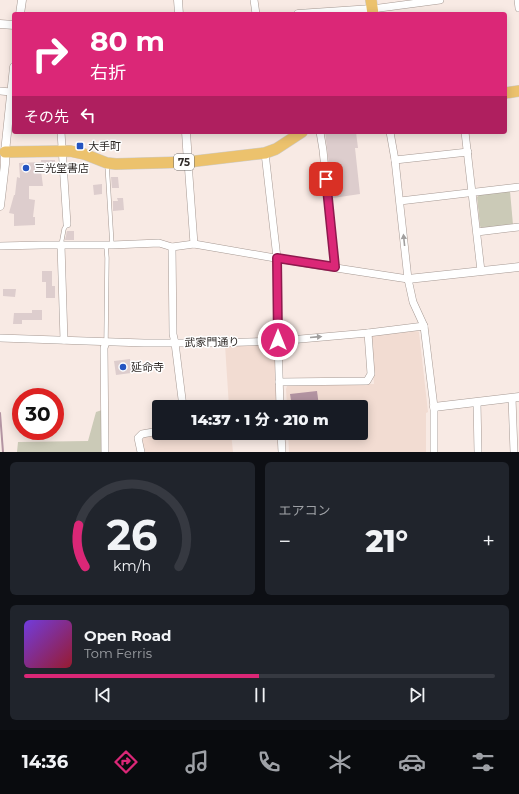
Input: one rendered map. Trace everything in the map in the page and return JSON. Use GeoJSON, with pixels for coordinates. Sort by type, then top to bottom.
{"type":"FeatureCollection","features":[{"type":"Feature","properties":{"kind":"main road"},"geometry":{"type":"LineString","coordinates":[[507,93],[519,91]]}},
{"type":"Feature","properties":{"kind":"main road","name":"75"},"geometry":{"type":"LineString","coordinates":[[2,152],[70,151],[84,154],[107,163],[123,165],[188,162],[265,153],[281,146],[299,134]]}},
{"type":"Feature","properties":{"kind":"street"},"geometry":{"type":"LineString","coordinates":[[20,12],[22,0]]}},
{"type":"Feature","properties":{"kind":"street"},"geometry":{"type":"LineString","coordinates":[[178,0],[178,12]]}},
{"type":"Feature","properties":{"kind":"street"},"geometry":{"type":"LineString","coordinates":[[254,0],[256,12]]}},
{"type":"Feature","properties":{"kind":"street"},"geometry":{"type":"LineString","coordinates":[[323,12],[372,8],[408,2],[440,0]]}},
{"type":"Feature","properties":{"kind":"street"},"geometry":{"type":"LineString","coordinates":[[518,0],[519,8]]}},
{"type":"Feature","properties":{"kind":"street"},"geometry":{"type":"LineString","coordinates":[[0,24],[12,25]]}},
{"type":"Feature","properties":{"kind":"street"},"geometry":{"type":"LineString","coordinates":[[0,91],[12,88],[2,152],[6,164],[0,206]]}},
{"type":"Feature","properties":{"kind":"street"},"geometry":{"type":"LineString","coordinates":[[61,134],[67,224]]}},
{"type":"Feature","properties":{"kind":"street"},"geometry":{"type":"LineString","coordinates":[[186,134],[194,244]]}},
{"type":"Feature","properties":{"kind":"street"},"geometry":{"type":"LineString","coordinates":[[320,134],[335,267]]}},
{"type":"Feature","properties":{"kind":"street"},"geometry":{"type":"LineString","coordinates":[[390,134],[400,201],[408,279],[413,302],[424,326],[434,407],[434,452]]}},
{"type":"Feature","properties":{"kind":"street"},"geometry":{"type":"LineString","coordinates":[[466,134],[481,270]]}},
{"type":"Feature","properties":{"kind":"street"},"geometry":{"type":"LineString","coordinates":[[395,160],[468,152]]}},
{"type":"Feature","properties":{"kind":"street"},"geometry":{"type":"LineString","coordinates":[[265,153],[277,258],[280,400]]}},
{"type":"Feature","properties":{"kind":"street"},"geometry":{"type":"LineString","coordinates":[[400,201],[519,187]]}},
{"type":"Feature","properties":{"kind":"street"},"geometry":{"type":"LineString","coordinates":[[477,232],[519,227]]}},
{"type":"Feature","properties":{"kind":"street"},"geometry":{"type":"LineString","coordinates":[[0,246],[159,243],[172,247],[194,244],[408,279],[519,267]]}},
{"type":"Feature","properties":{"kind":"street"},"geometry":{"type":"LineString","coordinates":[[61,245],[64,340]]}},
{"type":"Feature","properties":{"kind":"street"},"geometry":{"type":"LineString","coordinates":[[172,247],[173,334],[182,400]]}},
{"type":"Feature","properties":{"kind":"street","name":"武家門通り"},"geometry":{"type":"LineString","coordinates":[[0,338],[106,342],[214,343],[368,333],[424,326]]}},
{"type":"Feature","properties":{"kind":"street"},"geometry":{"type":"LineString","coordinates":[[279,382],[367,381],[371,374],[368,333]]}},
{"type":"Feature","properties":{"kind":"street"},"geometry":{"type":"LineString","coordinates":[[105,452],[104,348],[106,342]]}},
{"type":"Feature","properties":{"kind":"street"},"geometry":{"type":"LineString","coordinates":[[434,407],[515,397],[514,452]]}},
{"type":"Feature","properties":{"kind":"street"},"geometry":{"type":"LineString","coordinates":[[477,402],[478,452]]}},
{"type":"Feature","properties":{"kind":"street"},"geometry":{"type":"LineString","coordinates":[[141,452],[138,438],[142,434],[152,432]]}},
{"type":"Feature","properties":{"kind":"street"},"geometry":{"type":"LineString","coordinates":[[281,440],[282,452]]}},
{"type":"Feature","properties":{"kind":"lane"},"geometry":{"type":"LineString","coordinates":[[106,342],[107,258],[109,245],[107,163]]}},
{"type":"Feature","properties":{"kind":"lane"},"geometry":{"type":"LineString","coordinates":[[61,245],[64,229],[67,224]]}},
{"type":"Feature","properties":{"kind":"shaded area"},"geometry":{"type":"Polygon","coordinates":[[[419,332],[428,412],[426,413],[426,452],[289,452],[288,440],[368,440],[368,400],[287,400],[286,389],[287,386],[374,384],[371,337],[374,335],[419,332]]]}},
{"type":"Feature","properties":{"kind":"shaded area"},"geometry":{"type":"Polygon","coordinates":[[[269,344],[275,349],[277,400],[229,400],[225,345],[269,344]]]}},
{"type":"Feature","properties":{"kind":"shaded area"},"geometry":{"type":"Polygon","coordinates":[[[317,391],[318,400],[291,400],[290,394],[317,391]]]}},
{"type":"Feature","properties":{"kind":"shaded area"},"geometry":{"type":"Polygon","coordinates":[[[152,435],[152,440],[232,440],[233,452],[144,452],[142,441],[145,436],[152,435]]]}},
{"type":"Feature","properties":{"kind":"green space"},"geometry":{"type":"Polygon","coordinates":[[[510,191],[513,225],[481,228],[477,197],[479,195],[510,191]]]}},
{"type":"Feature","properties":{"kind":"green space"},"geometry":{"type":"Polygon","coordinates":[[[102,410],[103,452],[17,452],[18,442],[88,441],[96,412],[102,410]]]}},
{"type":"Feature","properties":{"kind":"building"},"geometry":{"type":"Polygon","coordinates":[[[325,134],[356,134],[358,148],[355,148],[360,194],[333,198],[325,134]]]}},
{"type":"Feature","properties":{"kind":"building"},"geometry":{"type":"Polygon","coordinates":[[[41,160],[55,160],[55,171],[41,171],[43,186],[29,186],[29,199],[35,200],[33,217],[35,217],[35,225],[14,226],[14,214],[9,213],[15,195],[17,177],[20,178],[19,163],[41,162],[41,160]]]}},
{"type":"Feature","properties":{"kind":"building"},"geometry":{"type":"Polygon","coordinates":[[[111,177],[118,177],[119,188],[112,188],[111,177]]]}},
{"type":"Feature","properties":{"kind":"building"},"geometry":{"type":"Polygon","coordinates":[[[102,184],[102,194],[94,195],[93,185],[102,184]]]}},
{"type":"Feature","properties":{"kind":"building"},"geometry":{"type":"Polygon","coordinates":[[[117,198],[123,198],[124,210],[113,211],[113,201],[118,201],[117,198]]]}},
{"type":"Feature","properties":{"kind":"building"},"geometry":{"type":"Polygon","coordinates":[[[67,231],[74,231],[74,240],[65,240],[67,231]]]}},
{"type":"Feature","properties":{"kind":"building"},"geometry":{"type":"Polygon","coordinates":[[[42,271],[52,271],[52,286],[55,286],[55,298],[46,298],[46,282],[42,282],[42,271]]]}},
{"type":"Feature","properties":{"kind":"building"},"geometry":{"type":"Polygon","coordinates":[[[3,289],[16,289],[15,297],[3,296],[3,289]]]}},
{"type":"Feature","properties":{"kind":"building"},"geometry":{"type":"Polygon","coordinates":[[[32,310],[42,310],[42,320],[22,320],[22,324],[13,324],[14,313],[32,313],[32,310]]]}},
{"type":"Feature","properties":{"kind":"building","name":"延命寺"},"geometry":{"type":"Polygon","coordinates":[[[130,359],[131,373],[116,375],[114,361],[130,359]]]}},
{"type":"Feature","properties":{"kind":"waterway"},"geometry":{"type":"LineString","coordinates":[[0,413],[3,452]]}},
{"type":"Feature","properties":{"kind":"place","name":"大手町"},"geometry":{"type":"Point","coordinates":[80,146]}},
{"type":"Feature","properties":{"kind":"place","name":"三光堂書店"},"geometry":{"type":"Point","coordinates":[26,168]}},
{"type":"Feature","properties":{"kind":"place","name":"延命寺"},"geometry":{"type":"Point","coordinates":[123,367]}},
{"type":"Feature","properties":{"kind":"route"},"geometry":{"type":"LineString","coordinates":[[278,340],[277,258],[335,267],[326,179]]}}]}
